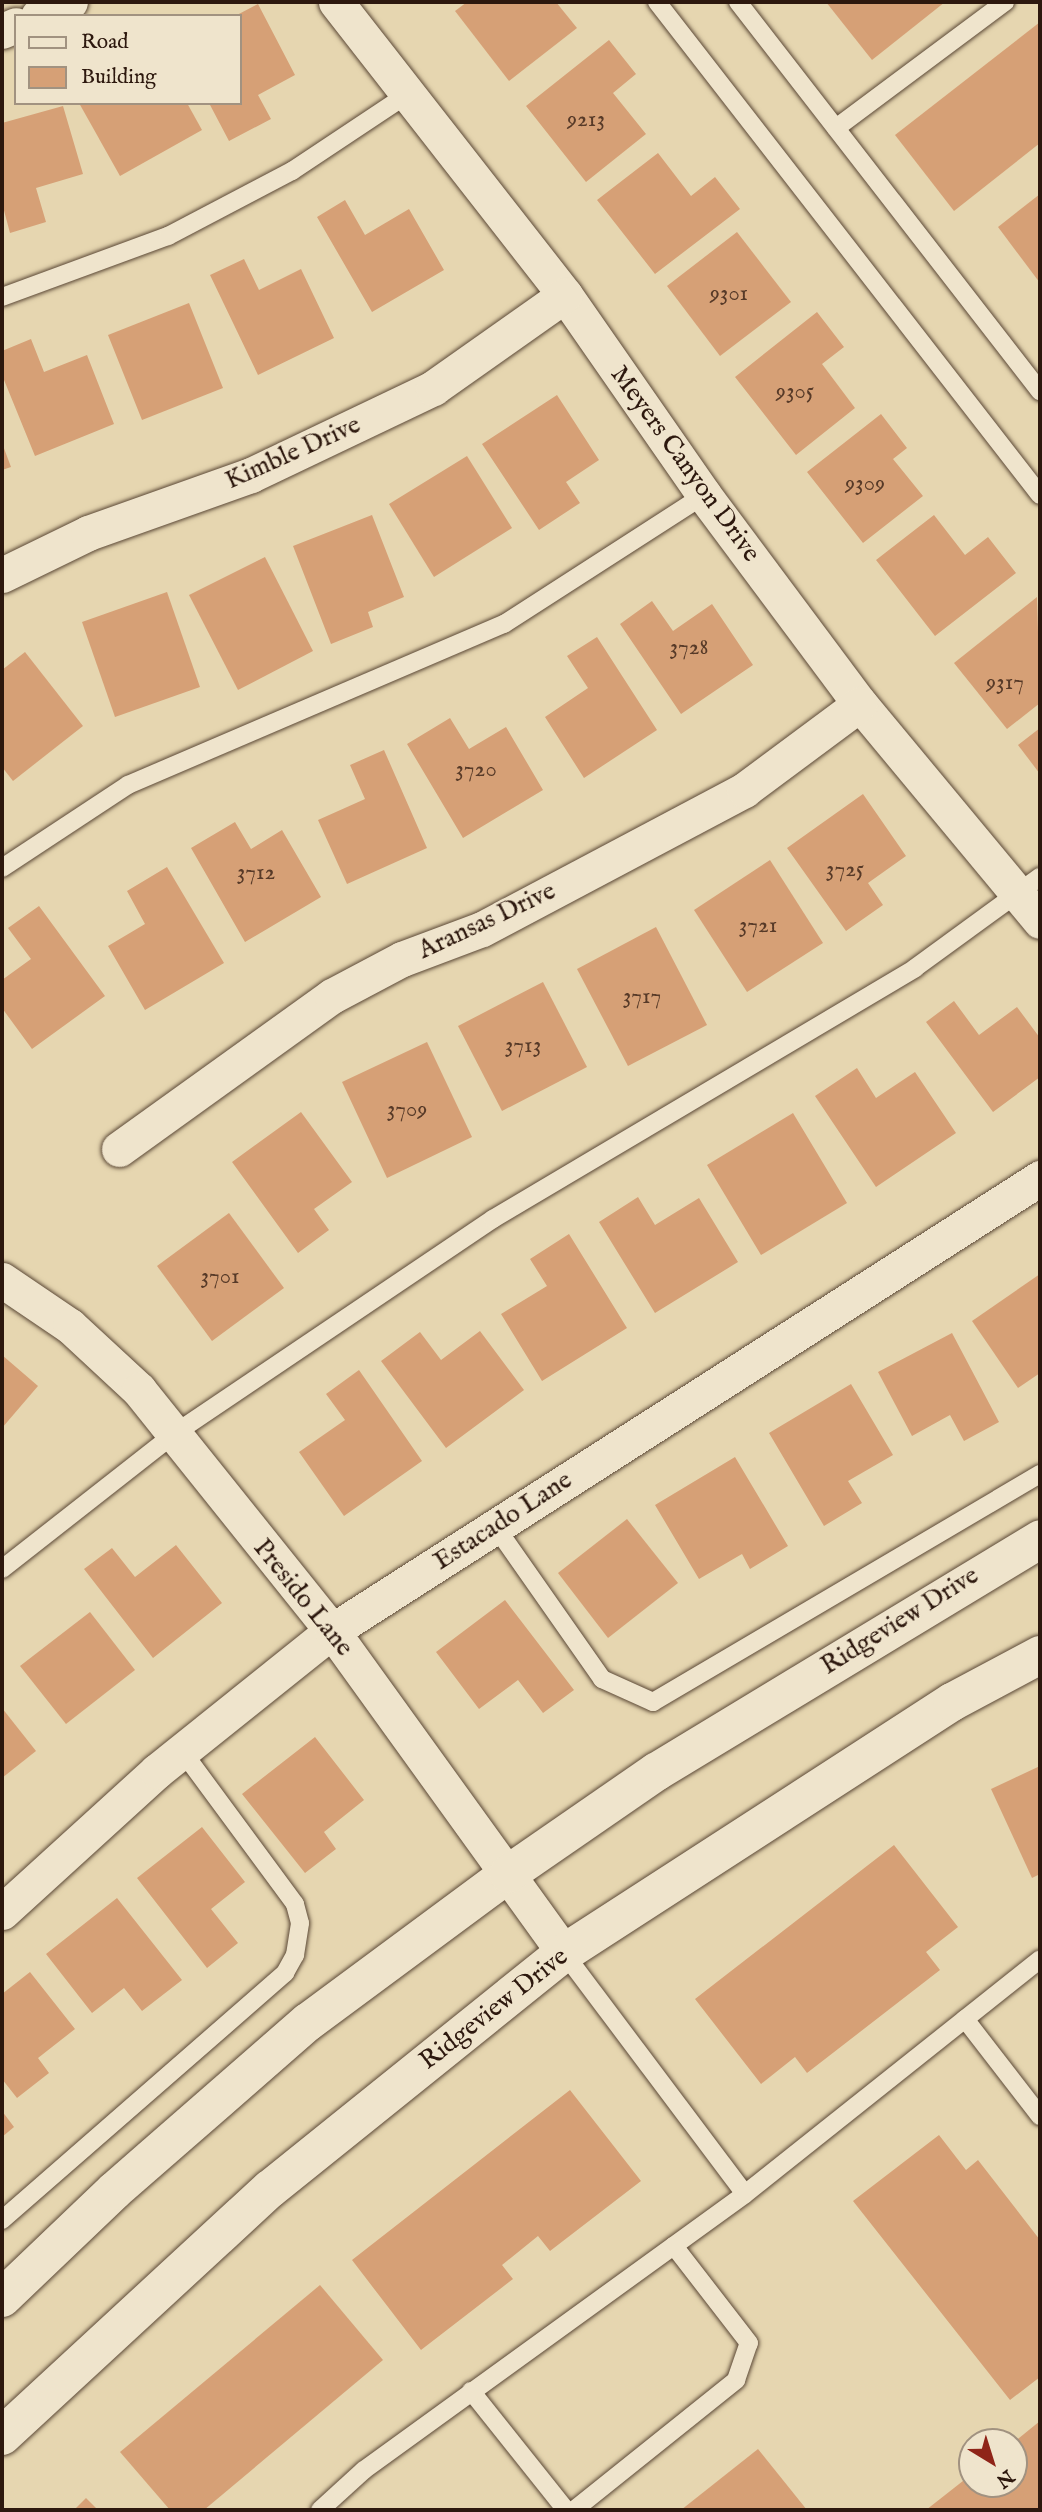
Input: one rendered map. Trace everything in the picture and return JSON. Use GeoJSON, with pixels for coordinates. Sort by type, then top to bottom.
{"type":"FeatureCollection","features":[{"type":"Feature","properties":{"kind":"main road","name":"Ridgeview Drive"},"geometry":{"type":"LineString","coordinates":[[2,2298],[114,2190],[308,2022],[508,1874],[656,1772],[1040,1539]]}},
{"type":"Feature","properties":{"kind":"main road","name":"Ridgeview Drive"},"geometry":{"type":"LineString","coordinates":[[2,2436],[270,2189],[564,1953],[952,1702],[1040,1655]]}},
{"type":"Feature","properties":{"kind":"street"},"geometry":{"type":"LineString","coordinates":[[43,14],[70,2]]}},
{"type":"Feature","properties":{"kind":"street","name":"Meyers Canyon Drive"},"geometry":{"type":"LineString","coordinates":[[336,2],[565,295],[704,495],[860,704],[1029,886],[1040,921]]}},
{"type":"Feature","properties":{"kind":"street","name":"Kimble Drive"},"geometry":{"type":"LineString","coordinates":[[2,575],[88,533],[251,475],[433,388],[565,295]]}},
{"type":"Feature","properties":{"kind":"street","name":"Aransas Drive"},"geometry":{"type":"LineString","coordinates":[[119,1149],[332,996],[402,959],[482,929],[744,790],[860,704]]}},
{"type":"Feature","properties":{"kind":"street","name":"Estacado Lane"},"geometry":{"type":"LineString","coordinates":[[2,1912],[182,1751],[332,1631],[1040,1178]]}},
{"type":"Feature","properties":{"kind":"street","name":"Presido Lane"},"geometry":{"type":"LineString","coordinates":[[2,1280],[70,1326],[139,1390],[332,1631],[564,1953]]}},
{"type":"Feature","properties":{"kind":"lane"},"geometry":{"type":"LineString","coordinates":[[657,2],[1040,495]]}},
{"type":"Feature","properties":{"kind":"lane"},"geometry":{"type":"LineString","coordinates":[[738,2],[1040,392]]}},
{"type":"Feature","properties":{"kind":"lane"},"geometry":{"type":"LineString","coordinates":[[836,128],[1005,2]]}},
{"type":"Feature","properties":{"kind":"lane"},"geometry":{"type":"LineString","coordinates":[[2,298],[168,236],[292,171],[408,94]]}},
{"type":"Feature","properties":{"kind":"lane"},"geometry":{"type":"LineString","coordinates":[[2,868],[128,785],[504,624],[704,495]]}},
{"type":"Feature","properties":{"kind":"lane"},"geometry":{"type":"LineString","coordinates":[[2,1569],[174,1434],[493,1219],[915,968],[1029,886]]}},
{"type":"Feature","properties":{"kind":"lane"},"geometry":{"type":"LineString","coordinates":[[495,1526],[602,1679],[653,1702],[1040,1474]]}},
{"type":"Feature","properties":{"kind":"lane"},"geometry":{"type":"LineString","coordinates":[[2,2220],[285,1973],[295,1955],[300,1923],[295,1904],[182,1751]]}},
{"type":"Feature","properties":{"kind":"lane"},"geometry":{"type":"LineString","coordinates":[[564,1953],[745,2194]]}},
{"type":"Feature","properties":{"kind":"lane"},"geometry":{"type":"LineString","coordinates":[[320,2510],[364,2470],[745,2194],[1040,1959]]}},
{"type":"Feature","properties":{"kind":"lane"},"geometry":{"type":"LineString","coordinates":[[965,2019],[1040,2116]]}},
{"type":"Feature","properties":{"kind":"lane"},"geometry":{"type":"LineString","coordinates":[[574,2510],[736,2381],[749,2343],[674,2246]]}},
{"type":"Feature","properties":{"kind":"lane"},"geometry":{"type":"LineString","coordinates":[[471,2391],[566,2510]]}},
{"type":"Feature","properties":{"kind":"building"},"geometry":{"type":"Polygon","coordinates":[[[467,2],[556,2],[577,28],[509,81],[455,11],[467,2]]]}},
{"type":"Feature","properties":{"kind":"building"},"geometry":{"type":"Polygon","coordinates":[[[826,2],[945,2],[872,60],[826,2]]]}},
{"type":"Feature","properties":{"kind":"building"},"geometry":{"type":"Polygon","coordinates":[[[258,4],[295,75],[258,95],[271,119],[229,141],[210,105],[242,105],[242,14],[239,14],[258,4]]]}},
{"type":"Feature","properties":{"kind":"building"},"geometry":{"type":"Polygon","coordinates":[[[1040,22],[1040,143],[954,211],[895,135],[1040,22]]]}},
{"type":"Feature","properties":{"kind":"building"},"geometry":{"type":"Polygon","coordinates":[[[609,40],[636,74],[613,93],[646,134],[586,182],[526,106],[609,40]]]}},
{"type":"Feature","properties":{"kind":"building"},"geometry":{"type":"Polygon","coordinates":[[[80,105],[188,105],[202,130],[120,176],[80,105]]]}},
{"type":"Feature","properties":{"kind":"building"},"geometry":{"type":"Polygon","coordinates":[[[63,106],[83,174],[36,188],[46,222],[10,233],[2,203],[2,123],[63,106]]]}},
{"type":"Feature","properties":{"kind":"building"},"geometry":{"type":"Polygon","coordinates":[[[658,153],[691,196],[715,177],[740,209],[655,274],[597,200],[658,153]]]}},
{"type":"Feature","properties":{"kind":"building"},"geometry":{"type":"Polygon","coordinates":[[[1040,194],[1040,283],[998,227],[1040,194]]]}},
{"type":"Feature","properties":{"kind":"building"},"geometry":{"type":"Polygon","coordinates":[[[345,200],[365,235],[409,209],[444,270],[372,312],[317,217],[345,200]]]}},
{"type":"Feature","properties":{"kind":"building"},"geometry":{"type":"Polygon","coordinates":[[[737,232],[791,302],[720,356],[667,286],[737,232]]]}},
{"type":"Feature","properties":{"kind":"building"},"geometry":{"type":"Polygon","coordinates":[[[244,259],[259,290],[301,269],[334,338],[258,375],[210,275],[244,259]]]}},
{"type":"Feature","properties":{"kind":"building"},"geometry":{"type":"Polygon","coordinates":[[[189,303],[223,388],[142,420],[108,335],[189,303]]]}},
{"type":"Feature","properties":{"kind":"building"},"geometry":{"type":"Polygon","coordinates":[[[817,312],[844,347],[822,364],[855,408],[796,455],[735,377],[817,312]]]}},
{"type":"Feature","properties":{"kind":"building"},"geometry":{"type":"Polygon","coordinates":[[[31,339],[44,372],[87,355],[114,424],[35,456],[2,375],[2,351],[31,339]]]}},
{"type":"Feature","properties":{"kind":"building"},"geometry":{"type":"Polygon","coordinates":[[[557,395],[599,460],[566,482],[580,503],[539,530],[482,444],[557,395]]]}},
{"type":"Feature","properties":{"kind":"building"},"geometry":{"type":"Polygon","coordinates":[[[881,414],[907,448],[893,459],[923,496],[863,543],[807,472],[881,414]]]}},
{"type":"Feature","properties":{"kind":"building"},"geometry":{"type":"Polygon","coordinates":[[[2,443],[11,467],[2,470],[2,443]]]}},
{"type":"Feature","properties":{"kind":"building"},"geometry":{"type":"Polygon","coordinates":[[[467,456],[512,528],[434,577],[389,504],[467,456]]]}},
{"type":"Feature","properties":{"kind":"building"},"geometry":{"type":"Polygon","coordinates":[[[372,515],[404,597],[368,612],[373,627],[331,644],[293,546],[372,515]]]}},
{"type":"Feature","properties":{"kind":"building"},"geometry":{"type":"Polygon","coordinates":[[[934,515],[965,555],[988,537],[1016,573],[935,636],[876,560],[934,515]]]}},
{"type":"Feature","properties":{"kind":"building"},"geometry":{"type":"Polygon","coordinates":[[[265,557],[313,651],[238,690],[189,595],[265,557]]]}},
{"type":"Feature","properties":{"kind":"building"},"geometry":{"type":"Polygon","coordinates":[[[167,592],[200,687],[115,717],[82,622],[167,592]]]}},
{"type":"Feature","properties":{"kind":"building"},"geometry":{"type":"Polygon","coordinates":[[[1037,597],[1040,703],[1007,729],[954,663],[1037,597]]]}},
{"type":"Feature","properties":{"kind":"building"},"geometry":{"type":"Polygon","coordinates":[[[652,601],[673,631],[712,604],[753,665],[681,714],[620,624],[652,601]]]}},
{"type":"Feature","properties":{"kind":"building"},"geometry":{"type":"Polygon","coordinates":[[[597,637],[657,730],[584,778],[545,717],[588,688],[567,656],[597,637]]]}},
{"type":"Feature","properties":{"kind":"building"},"geometry":{"type":"Polygon","coordinates":[[[25,652],[83,726],[13,781],[2,767],[2,670],[25,652]]]}},
{"type":"Feature","properties":{"kind":"building"},"geometry":{"type":"Polygon","coordinates":[[[450,718],[469,749],[506,727],[543,790],[463,838],[407,744],[450,718]]]}},
{"type":"Feature","properties":{"kind":"building"},"geometry":{"type":"Polygon","coordinates":[[[1040,728],[1040,774],[1018,745],[1040,728]]]}},
{"type":"Feature","properties":{"kind":"building"},"geometry":{"type":"Polygon","coordinates":[[[384,750],[427,848],[347,884],[318,820],[365,799],[350,765],[384,750]]]}},
{"type":"Feature","properties":{"kind":"building"},"geometry":{"type":"Polygon","coordinates":[[[863,794],[906,856],[868,883],[883,905],[846,931],[787,848],[863,794]]]}},
{"type":"Feature","properties":{"kind":"building"},"geometry":{"type":"Polygon","coordinates":[[[235,822],[251,849],[282,830],[321,897],[245,942],[191,848],[235,822]]]}},
{"type":"Feature","properties":{"kind":"building"},"geometry":{"type":"Polygon","coordinates":[[[770,860],[823,943],[747,992],[694,910],[770,860]]]}},
{"type":"Feature","properties":{"kind":"building"},"geometry":{"type":"Polygon","coordinates":[[[167,867],[224,963],[145,1010],[108,946],[145,924],[127,891],[167,867]]]}},
{"type":"Feature","properties":{"kind":"building"},"geometry":{"type":"Polygon","coordinates":[[[39,906],[105,996],[32,1049],[2,1008],[2,980],[31,959],[8,928],[39,906]]]}},
{"type":"Feature","properties":{"kind":"building"},"geometry":{"type":"Polygon","coordinates":[[[656,927],[707,1025],[628,1066],[577,969],[656,927]]]}},
{"type":"Feature","properties":{"kind":"building"},"geometry":{"type":"Polygon","coordinates":[[[543,982],[587,1067],[502,1111],[458,1026],[543,982]]]}},
{"type":"Feature","properties":{"kind":"building"},"geometry":{"type":"Polygon","coordinates":[[[954,1001],[979,1035],[1017,1007],[1040,1038],[1040,1077],[993,1112],[926,1022],[954,1001]]]}},
{"type":"Feature","properties":{"kind":"building"},"geometry":{"type":"Polygon","coordinates":[[[427,1042],[472,1137],[387,1178],[342,1082],[427,1042]]]}},
{"type":"Feature","properties":{"kind":"building"},"geometry":{"type":"Polygon","coordinates":[[[857,1068],[876,1098],[915,1072],[956,1133],[876,1187],[815,1096],[857,1068]]]}},
{"type":"Feature","properties":{"kind":"building"},"geometry":{"type":"Polygon","coordinates":[[[301,1112],[352,1182],[314,1209],[329,1230],[298,1253],[232,1162],[301,1112]]]}},
{"type":"Feature","properties":{"kind":"building"},"geometry":{"type":"Polygon","coordinates":[[[793,1113],[847,1203],[761,1255],[707,1165],[793,1113]]]}},
{"type":"Feature","properties":{"kind":"building"},"geometry":{"type":"Polygon","coordinates":[[[638,1197],[655,1225],[699,1198],[738,1262],[655,1313],[599,1222],[638,1197]]]}},
{"type":"Feature","properties":{"kind":"building"},"geometry":{"type":"Polygon","coordinates":[[[229,1213],[284,1288],[212,1341],[157,1266],[229,1213]]]}},
{"type":"Feature","properties":{"kind":"building"},"geometry":{"type":"Polygon","coordinates":[[[569,1234],[627,1328],[542,1381],[501,1314],[547,1286],[530,1259],[569,1234]]]}},
{"type":"Feature","properties":{"kind":"building"},"geometry":{"type":"Polygon","coordinates":[[[1040,1274],[1040,1373],[1018,1388],[972,1321],[1040,1274]]]}},
{"type":"Feature","properties":{"kind":"building"},"geometry":{"type":"Polygon","coordinates":[[[480,1331],[524,1390],[446,1448],[381,1361],[420,1332],[441,1360],[480,1331]]]}},
{"type":"Feature","properties":{"kind":"building"},"geometry":{"type":"Polygon","coordinates":[[[952,1333],[999,1422],[964,1441],[950,1415],[912,1436],[878,1372],[952,1333]]]}},
{"type":"Feature","properties":{"kind":"building"},"geometry":{"type":"Polygon","coordinates":[[[2,1355],[38,1386],[2,1428],[2,1355]]]}},
{"type":"Feature","properties":{"kind":"building"},"geometry":{"type":"Polygon","coordinates":[[[359,1370],[422,1461],[344,1516],[299,1452],[345,1420],[326,1394],[359,1370]]]}},
{"type":"Feature","properties":{"kind":"building"},"geometry":{"type":"Polygon","coordinates":[[[851,1384],[893,1455],[848,1481],[862,1503],[824,1526],[769,1433],[851,1384]]]}},
{"type":"Feature","properties":{"kind":"building"},"geometry":{"type":"Polygon","coordinates":[[[735,1457],[788,1546],[750,1569],[742,1554],[699,1579],[655,1505],[735,1457]]]}},
{"type":"Feature","properties":{"kind":"building"},"geometry":{"type":"Polygon","coordinates":[[[627,1519],[678,1583],[608,1638],[558,1573],[627,1519]]]}},
{"type":"Feature","properties":{"kind":"building"},"geometry":{"type":"Polygon","coordinates":[[[176,1545],[222,1603],[153,1658],[84,1569],[112,1548],[135,1577],[176,1545]]]}},
{"type":"Feature","properties":{"kind":"building"},"geometry":{"type":"Polygon","coordinates":[[[505,1600],[574,1690],[543,1713],[518,1680],[479,1709],[436,1652],[505,1600]]]}},
{"type":"Feature","properties":{"kind":"building"},"geometry":{"type":"Polygon","coordinates":[[[90,1612],[135,1670],[66,1724],[20,1666],[90,1612]]]}},
{"type":"Feature","properties":{"kind":"building"},"geometry":{"type":"Polygon","coordinates":[[[2,1708],[36,1751],[2,1778],[2,1708]]]}},
{"type":"Feature","properties":{"kind":"building"},"geometry":{"type":"Polygon","coordinates":[[[315,1737],[364,1800],[324,1832],[336,1849],[305,1873],[242,1794],[315,1737]]]}},
{"type":"Feature","properties":{"kind":"building"},"geometry":{"type":"Polygon","coordinates":[[[1040,1766],[1040,1874],[1032,1878],[991,1789],[1040,1766]]]}},
{"type":"Feature","properties":{"kind":"building"},"geometry":{"type":"Polygon","coordinates":[[[202,1827],[245,1882],[211,1909],[238,1943],[207,1968],[137,1878],[202,1827]]]}},
{"type":"Feature","properties":{"kind":"building"},"geometry":{"type":"Polygon","coordinates":[[[894,1845],[958,1927],[926,1952],[940,1970],[807,2073],[795,2057],[761,2084],[695,1999],[894,1845]]]}},
{"type":"Feature","properties":{"kind":"building"},"geometry":{"type":"Polygon","coordinates":[[[117,1898],[182,1980],[142,2011],[124,1988],[92,2013],[46,1954],[117,1898]]]}},
{"type":"Feature","properties":{"kind":"building"},"geometry":{"type":"Polygon","coordinates":[[[30,1972],[75,2029],[38,2058],[49,2073],[17,2098],[2,2079],[2,1994],[30,1972]]]}},
{"type":"Feature","properties":{"kind":"building"},"geometry":{"type":"Polygon","coordinates":[[[570,2090],[641,2181],[550,2251],[538,2236],[502,2265],[513,2279],[421,2350],[352,2260],[570,2090]]]}},
{"type":"Feature","properties":{"kind":"building"},"geometry":{"type":"Polygon","coordinates":[[[2,2111],[14,2127],[2,2137],[2,2111]]]}},
{"type":"Feature","properties":{"kind":"building"},"geometry":{"type":"Polygon","coordinates":[[[939,2135],[966,2170],[978,2160],[1040,2240],[1040,2377],[1010,2400],[853,2201],[939,2135]]]}},
{"type":"Feature","properties":{"kind":"building"},"geometry":{"type":"Polygon","coordinates":[[[320,2285],[383,2360],[204,2510],[170,2510],[120,2452],[320,2285]]]}},
{"type":"Feature","properties":{"kind":"building"},"geometry":{"type":"Polygon","coordinates":[[[1040,2421],[1040,2510],[926,2510],[958,2485],[958,2498],[1028,2498],[1028,2431],[1040,2421]]]}},
{"type":"Feature","properties":{"kind":"building"},"geometry":{"type":"Polygon","coordinates":[[[758,2449],[807,2510],[681,2510],[758,2449]]]}},
{"type":"Feature","properties":{"kind":"building"},"geometry":{"type":"Polygon","coordinates":[[[86,2498],[98,2510],[74,2510],[86,2498]]]}}]}
